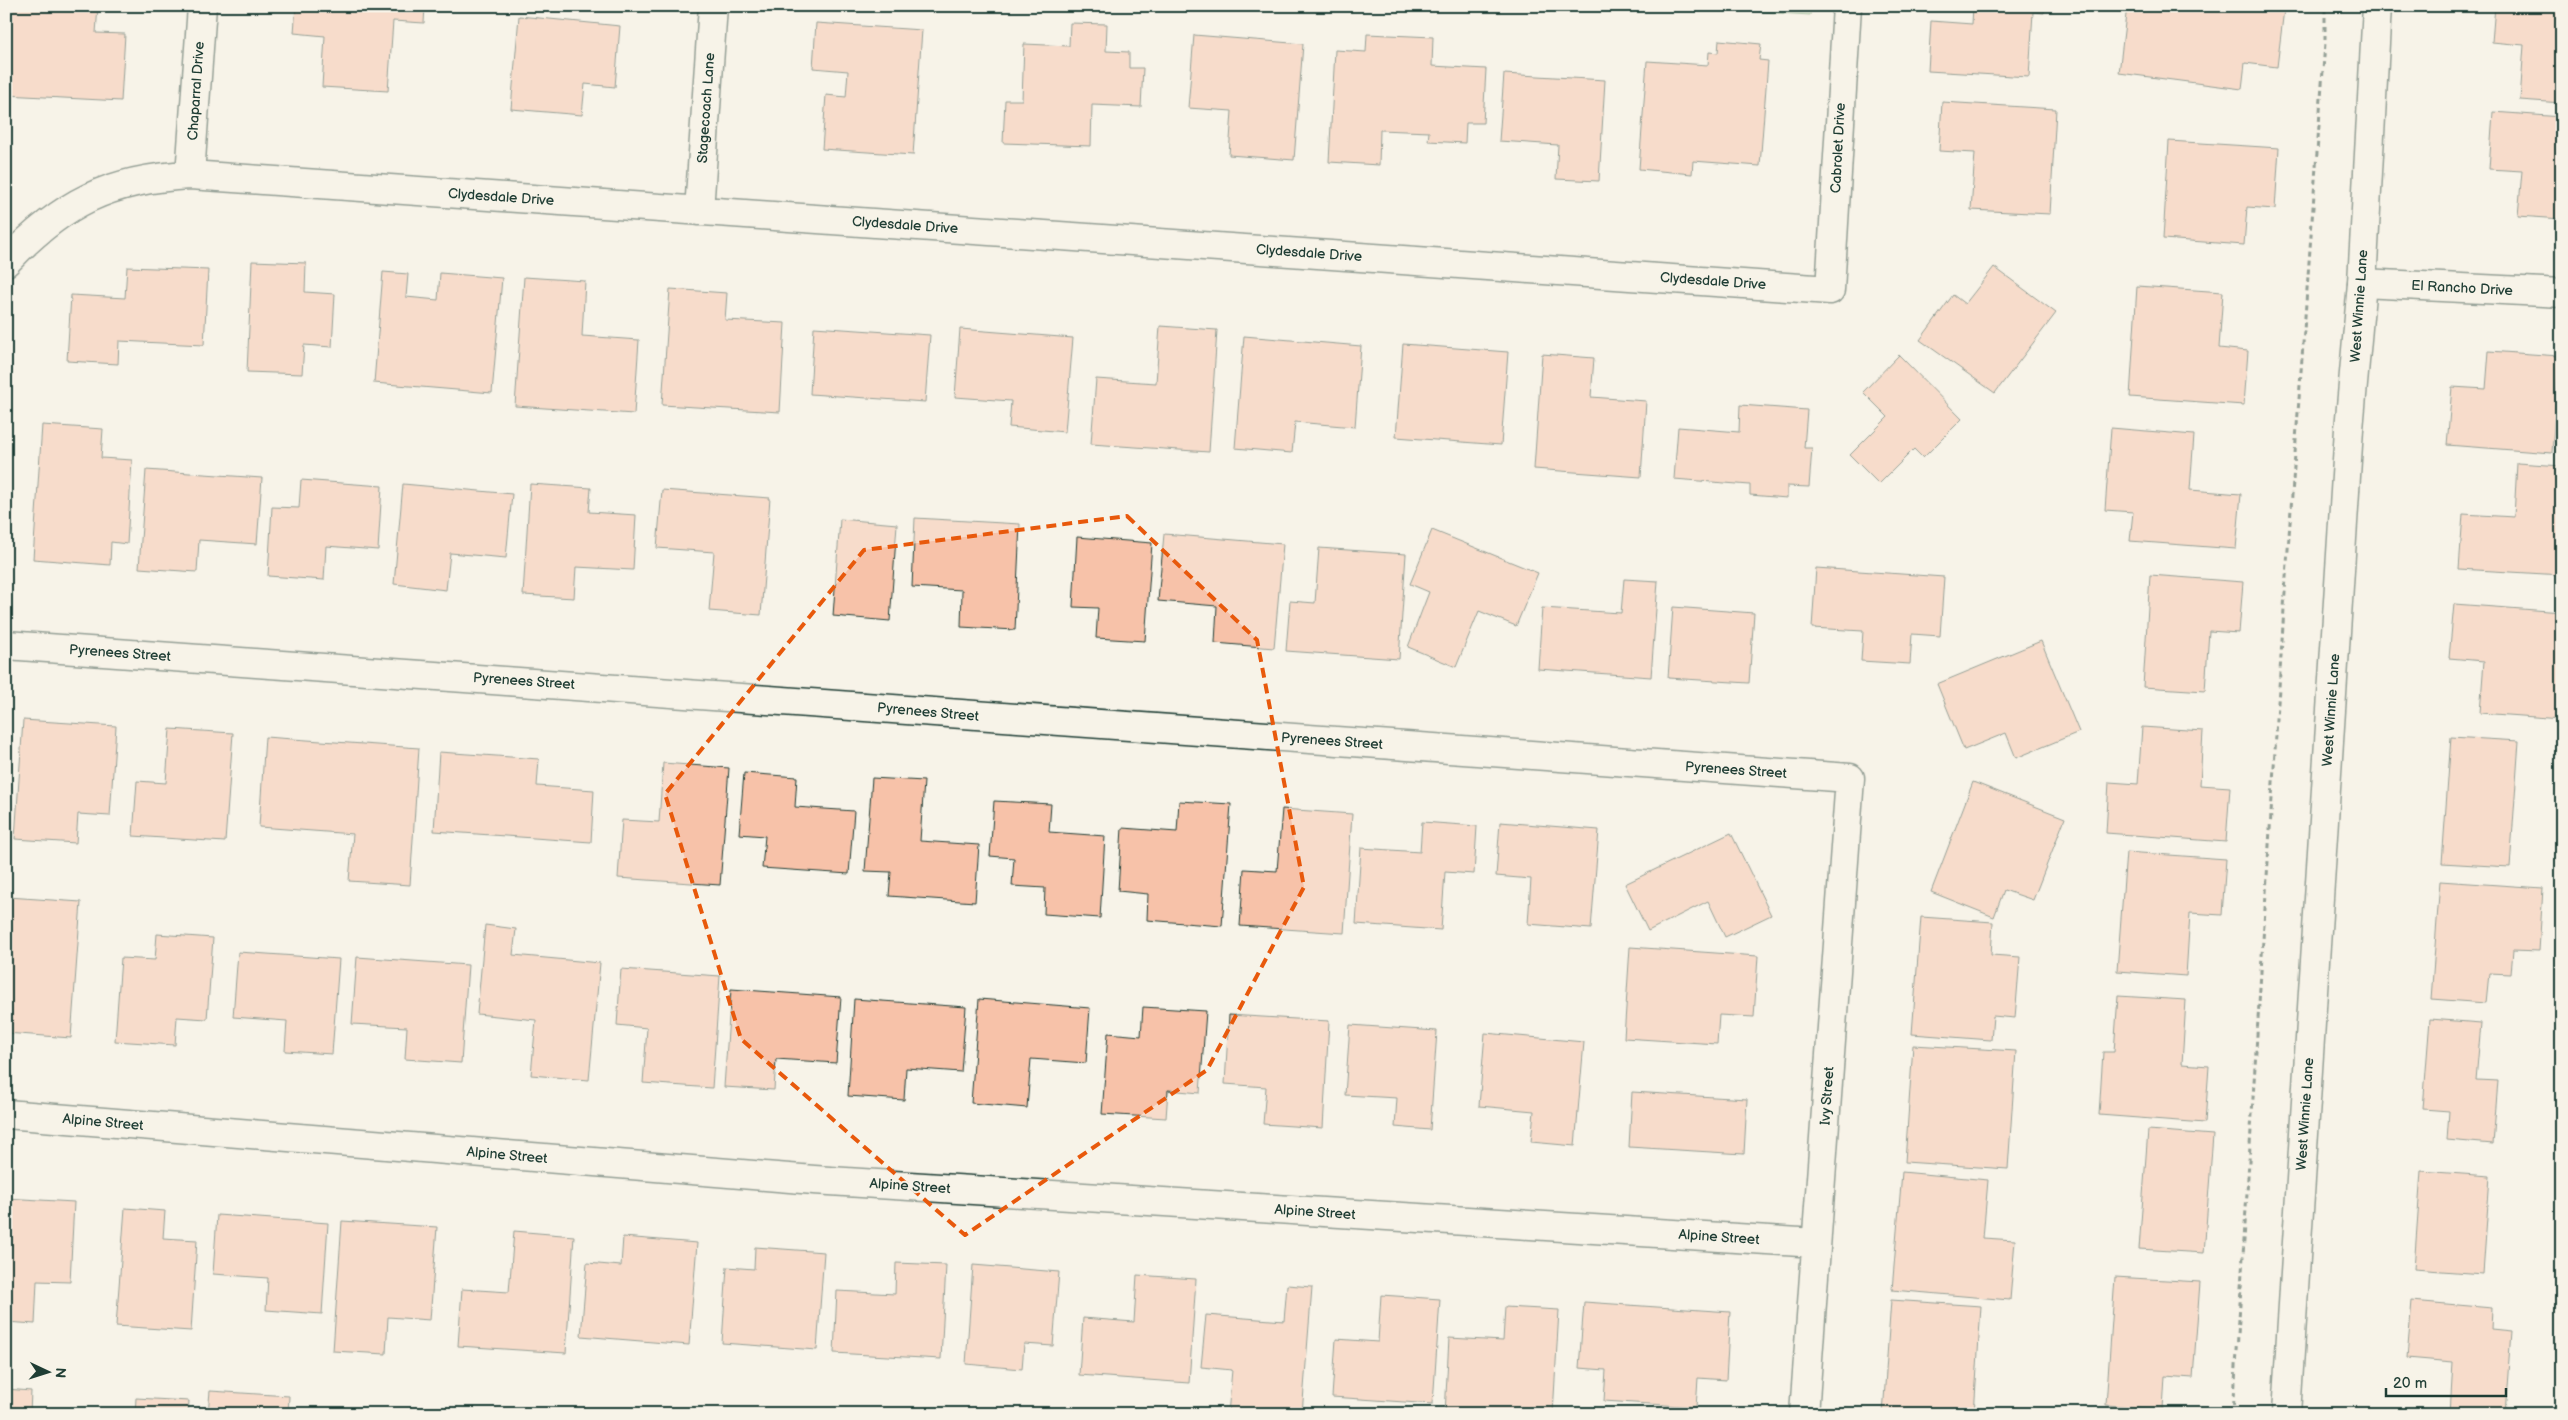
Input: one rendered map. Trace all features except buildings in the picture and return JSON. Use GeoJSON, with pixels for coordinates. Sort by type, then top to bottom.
{"type":"FeatureCollection","features":[{"type":"Feature","properties":{"kind":"street","name":"Chaparral Drive"},"geometry":{"type":"LineString","coordinates":[[190,175],[202,6]]}},
{"type":"Feature","properties":{"kind":"street","name":"Stagecoach Lane"},"geometry":{"type":"LineString","coordinates":[[699,211],[713,6]]}},
{"type":"Feature","properties":{"kind":"street","name":"Cabrolet Drive"},"geometry":{"type":"LineString","coordinates":[[1830,290],[1847,6]]}},
{"type":"Feature","properties":{"kind":"street","name":"West Winnie Lane"},"geometry":{"type":"LineString","coordinates":[[2286,1414],[2349,429],[2362,283],[2377,6]]}},
{"type":"Feature","properties":{"kind":"street","name":"Clydesdale Drive"},"geometry":{"type":"LineString","coordinates":[[6,262],[29,237],[69,208],[116,185],[156,177],[190,175],[1830,290]]}},
{"type":"Feature","properties":{"kind":"street","name":"El Rancho Drive"},"geometry":{"type":"LineString","coordinates":[[2362,283],[2562,293]]}},
{"type":"Feature","properties":{"kind":"street","name":"Pyrenees Street"},"geometry":{"type":"LineString","coordinates":[[6,645],[1850,778]]}},
{"type":"Feature","properties":{"kind":"street","name":"Ivy Street"},"geometry":{"type":"LineString","coordinates":[[1804,1414],[1850,778]]}},
{"type":"Feature","properties":{"kind":"street","name":"Alpine Street"},"geometry":{"type":"LineString","coordinates":[[6,1114],[814,1180],[1816,1243]]}},
{"type":"Feature","properties":{"kind":"path"},"geometry":{"type":"LineString","coordinates":[[2233,1414],[2286,577],[2325,43],[2325,6]]}},
{"type":"Feature","properties":{"kind":"highlighted area"},"geometry":{"type":"Polygon","coordinates":[[[1127,516],[1257,640],[1304,887],[1207,1070],[965,1235],[741,1039],[665,794],[864,550],[1127,516]]]}},
{"type":"Feature","properties":{"kind":"green space"},"geometry":{"type":"Polygon","coordinates":[[[1666,6],[1811,6],[1810,15],[1666,6]]]}}]}
